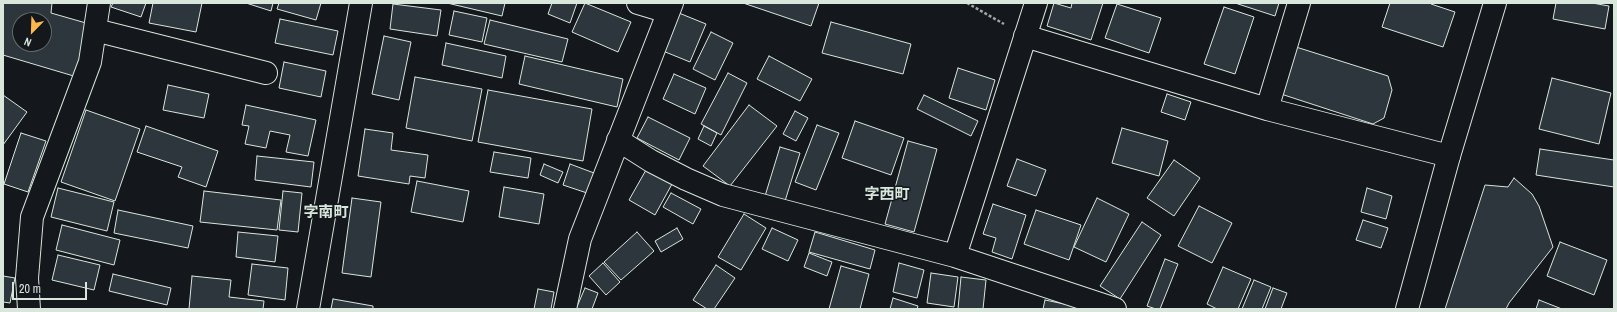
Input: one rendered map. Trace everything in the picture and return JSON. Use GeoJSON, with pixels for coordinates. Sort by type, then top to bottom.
{"type":"FeatureCollection","features":[{"type":"Feature","properties":{"kind":"street"},"geometry":{"type":"LineString","coordinates":[[29,309],[27,278],[32,217],[90,62],[99,3]]}},
{"type":"Feature","properties":{"kind":"street"},"geometry":{"type":"LineString","coordinates":[[308,309],[361,3]]}},
{"type":"Feature","properties":{"kind":"street"},"geometry":{"type":"LineString","coordinates":[[565,309],[580,239],[670,7],[638,3]]}},
{"type":"Feature","properties":{"kind":"street"},"geometry":{"type":"LineString","coordinates":[[956,256],[1036,3]]}},
{"type":"Feature","properties":{"kind":"street"},"geometry":{"type":"LineString","coordinates":[[1267,109],[1299,3]]}},
{"type":"Feature","properties":{"kind":"street"},"geometry":{"type":"LineString","coordinates":[[1407,309],[1449,156],[1495,3]]}},
{"type":"Feature","properties":{"kind":"street"},"geometry":{"type":"LineString","coordinates":[[95,30],[266,73]]}},
{"type":"Feature","properties":{"kind":"street"},"geometry":{"type":"LineString","coordinates":[[1025,36],[1267,109],[1449,156]]}},
{"type":"Feature","properties":{"kind":"street"},"geometry":{"type":"LineString","coordinates":[[618,140],[651,162],[686,179],[723,194],[956,256],[1115,309]]}},
{"type":"Feature","properties":{"kind":"path"},"geometry":{"type":"LineString","coordinates":[[967,3],[1025,36]]}},
{"type":"Feature","properties":{"kind":"building"},"geometry":{"type":"Polygon","coordinates":[[[3,3],[52,3],[51,12],[12,12],[12,52],[52,52],[52,13],[93,25],[77,77],[3,55],[3,3]]]}},
{"type":"Feature","properties":{"kind":"building"},"geometry":{"type":"Polygon","coordinates":[[[113,3],[146,3],[141,17],[111,7],[113,3]]]}},
{"type":"Feature","properties":{"kind":"building"},"geometry":{"type":"Polygon","coordinates":[[[153,3],[202,3],[196,32],[149,23],[153,3]]]}},
{"type":"Feature","properties":{"kind":"building"},"geometry":{"type":"Polygon","coordinates":[[[246,3],[273,3],[271,11],[246,3]]]}},
{"type":"Feature","properties":{"kind":"building"},"geometry":{"type":"Polygon","coordinates":[[[279,3],[321,3],[316,20],[277,9],[279,3]]]}},
{"type":"Feature","properties":{"kind":"building"},"geometry":{"type":"Polygon","coordinates":[[[447,3],[505,3],[502,16],[447,3]]]}},
{"type":"Feature","properties":{"kind":"building"},"geometry":{"type":"Polygon","coordinates":[[[552,3],[577,3],[570,23],[548,14],[552,3]]]}},
{"type":"Feature","properties":{"kind":"building"},"geometry":{"type":"Polygon","coordinates":[[[585,3],[631,22],[618,52],[572,32],[585,3]]]}},
{"type":"Feature","properties":{"kind":"building"},"geometry":{"type":"Polygon","coordinates":[[[743,3],[819,3],[811,26],[743,3]]]}},
{"type":"Feature","properties":{"kind":"building"},"geometry":{"type":"Polygon","coordinates":[[[1054,3],[1071,8],[1072,3],[1103,3],[1091,40],[1047,26],[1054,3]]]}},
{"type":"Feature","properties":{"kind":"building"},"geometry":{"type":"Polygon","coordinates":[[[1235,3],[1279,3],[1275,16],[1235,3]]]}},
{"type":"Feature","properties":{"kind":"building"},"geometry":{"type":"Polygon","coordinates":[[[1390,3],[1432,3],[1431,4],[1455,12],[1443,47],[1382,27],[1390,3]]]}},
{"type":"Feature","properties":{"kind":"building"},"geometry":{"type":"Polygon","coordinates":[[[1556,3],[1592,3],[1609,6],[1605,29],[1553,19],[1556,3]]]}},
{"type":"Feature","properties":{"kind":"building"},"geometry":{"type":"Polygon","coordinates":[[[393,4],[441,10],[437,36],[390,29],[393,4]]]}},
{"type":"Feature","properties":{"kind":"building"},"geometry":{"type":"Polygon","coordinates":[[[1117,4],[1161,18],[1149,53],[1105,38],[1117,4]]]}},
{"type":"Feature","properties":{"kind":"building"},"geometry":{"type":"Polygon","coordinates":[[[1224,7],[1254,17],[1235,74],[1204,64],[1224,7]]]}},
{"type":"Feature","properties":{"kind":"building"},"geometry":{"type":"Polygon","coordinates":[[[454,11],[487,18],[482,42],[449,35],[454,11]]]}},
{"type":"Feature","properties":{"kind":"building"},"geometry":{"type":"Polygon","coordinates":[[[674,11],[706,24],[690,62],[658,49],[674,11]]]}},
{"type":"Feature","properties":{"kind":"building"},"geometry":{"type":"Polygon","coordinates":[[[280,19],[338,31],[333,55],[275,43],[280,19]]]}},
{"type":"Feature","properties":{"kind":"building"},"geometry":{"type":"Polygon","coordinates":[[[490,20],[568,39],[562,62],[484,44],[490,20]]]}},
{"type":"Feature","properties":{"kind":"building"},"geometry":{"type":"Polygon","coordinates":[[[831,22],[911,44],[903,74],[822,53],[831,22]]]}},
{"type":"Feature","properties":{"kind":"building"},"geometry":{"type":"Polygon","coordinates":[[[711,32],[733,43],[715,80],[693,69],[711,32]]]}},
{"type":"Feature","properties":{"kind":"building"},"geometry":{"type":"Polygon","coordinates":[[[384,36],[411,42],[399,100],[372,94],[384,36]]]}},
{"type":"Feature","properties":{"kind":"building"},"geometry":{"type":"Polygon","coordinates":[[[446,43],[506,56],[502,78],[442,65],[446,43]]]}},
{"type":"Feature","properties":{"kind":"building"},"geometry":{"type":"Polygon","coordinates":[[[1296,47],[1388,76],[1392,90],[1384,118],[1373,124],[1281,94],[1296,47]]]}},
{"type":"Feature","properties":{"kind":"building"},"geometry":{"type":"Polygon","coordinates":[[[525,56],[623,79],[617,107],[519,84],[525,56]]]}},
{"type":"Feature","properties":{"kind":"building"},"geometry":{"type":"Polygon","coordinates":[[[769,56],[812,79],[800,101],[757,79],[769,56]]]}},
{"type":"Feature","properties":{"kind":"building"},"geometry":{"type":"Polygon","coordinates":[[[284,62],[326,71],[321,97],[279,88],[284,62]]]}},
{"type":"Feature","properties":{"kind":"building"},"geometry":{"type":"Polygon","coordinates":[[[958,68],[995,80],[986,110],[949,98],[958,68]]]}},
{"type":"Feature","properties":{"kind":"building"},"geometry":{"type":"Polygon","coordinates":[[[728,73],[747,83],[721,135],[701,124],[728,73]]]}},
{"type":"Feature","properties":{"kind":"building"},"geometry":{"type":"Polygon","coordinates":[[[674,74],[706,88],[695,114],[663,99],[674,74]]]}},
{"type":"Feature","properties":{"kind":"building"},"geometry":{"type":"Polygon","coordinates":[[[415,77],[482,89],[472,141],[406,128],[415,77]]]}},
{"type":"Feature","properties":{"kind":"building"},"geometry":{"type":"Polygon","coordinates":[[[1552,78],[1611,93],[1599,144],[1539,129],[1552,78]]]}},
{"type":"Feature","properties":{"kind":"building"},"geometry":{"type":"Polygon","coordinates":[[[168,85],[209,94],[204,118],[163,110],[168,85]]]}},
{"type":"Feature","properties":{"kind":"building"},"geometry":{"type":"Polygon","coordinates":[[[488,90],[592,109],[583,161],[478,142],[488,90]]]}},
{"type":"Feature","properties":{"kind":"building"},"geometry":{"type":"Polygon","coordinates":[[[1167,94],[1191,102],[1185,120],[1161,112],[1167,94]]]}},
{"type":"Feature","properties":{"kind":"building"},"geometry":{"type":"Polygon","coordinates":[[[3,95],[27,112],[3,145],[3,95]]]}},
{"type":"Feature","properties":{"kind":"building"},"geometry":{"type":"Polygon","coordinates":[[[924,95],[978,121],[971,136],[917,109],[924,95]]]}},
{"type":"Feature","properties":{"kind":"building"},"geometry":{"type":"Polygon","coordinates":[[[246,105],[316,120],[308,156],[286,152],[290,135],[270,131],[266,148],[245,144],[249,126],[242,125],[246,105]]]}},
{"type":"Feature","properties":{"kind":"building"},"geometry":{"type":"Polygon","coordinates":[[[749,105],[777,126],[730,186],[703,166],[749,105]]]}},
{"type":"Feature","properties":{"kind":"building"},"geometry":{"type":"Polygon","coordinates":[[[86,110],[140,129],[115,201],[61,182],[86,110]]]}},
{"type":"Feature","properties":{"kind":"building"},"geometry":{"type":"Polygon","coordinates":[[[795,111],[808,118],[796,141],[783,134],[795,111]]]}},
{"type":"Feature","properties":{"kind":"building"},"geometry":{"type":"Polygon","coordinates":[[[648,117],[690,138],[679,160],[637,138],[648,117]]]}},
{"type":"Feature","properties":{"kind":"building"},"geometry":{"type":"Polygon","coordinates":[[[855,121],[904,138],[891,175],[842,158],[855,121]]]}},
{"type":"Feature","properties":{"kind":"building"},"geometry":{"type":"Polygon","coordinates":[[[817,125],[839,133],[816,190],[795,182],[817,125]]]}},
{"type":"Feature","properties":{"kind":"building"},"geometry":{"type":"Polygon","coordinates":[[[146,126],[218,151],[206,187],[178,177],[182,167],[137,152],[146,126]]]}},
{"type":"Feature","properties":{"kind":"building"},"geometry":{"type":"Polygon","coordinates":[[[704,126],[717,133],[711,146],[698,139],[704,126]]]}},
{"type":"Feature","properties":{"kind":"building"},"geometry":{"type":"Polygon","coordinates":[[[1122,128],[1168,141],[1159,176],[1112,163],[1122,128]]]}},
{"type":"Feature","properties":{"kind":"building"},"geometry":{"type":"Polygon","coordinates":[[[365,129],[393,133],[391,150],[428,155],[425,178],[410,176],[409,184],[358,176],[365,129]]]}},
{"type":"Feature","properties":{"kind":"building"},"geometry":{"type":"Polygon","coordinates":[[[21,133],[46,141],[28,192],[4,184],[21,133]]]}},
{"type":"Feature","properties":{"kind":"building"},"geometry":{"type":"Polygon","coordinates":[[[908,141],[937,149],[914,232],[885,224],[908,141]]]}},
{"type":"Feature","properties":{"kind":"building"},"geometry":{"type":"Polygon","coordinates":[[[780,147],[800,153],[785,201],[765,196],[780,147]]]}},
{"type":"Feature","properties":{"kind":"building"},"geometry":{"type":"Polygon","coordinates":[[[1540,149],[1614,160],[1614,187],[1536,175],[1540,149]]]}},
{"type":"Feature","properties":{"kind":"building"},"geometry":{"type":"Polygon","coordinates":[[[494,152],[531,158],[528,178],[490,172],[494,152]]]}},
{"type":"Feature","properties":{"kind":"building"},"geometry":{"type":"Polygon","coordinates":[[[257,156],[314,162],[311,187],[255,180],[257,156]]]}},
{"type":"Feature","properties":{"kind":"building"},"geometry":{"type":"Polygon","coordinates":[[[1017,159],[1046,170],[1036,196],[1007,186],[1017,159]]]}},
{"type":"Feature","properties":{"kind":"building"},"geometry":{"type":"Polygon","coordinates":[[[1174,160],[1200,178],[1174,216],[1147,198],[1174,160]]]}},
{"type":"Feature","properties":{"kind":"building"},"geometry":{"type":"Polygon","coordinates":[[[544,164],[563,172],[558,183],[540,175],[544,164]]]}},
{"type":"Feature","properties":{"kind":"building"},"geometry":{"type":"Polygon","coordinates":[[[570,164],[594,173],[587,193],[563,185],[570,164]]]}},
{"type":"Feature","properties":{"kind":"building"},"geometry":{"type":"Polygon","coordinates":[[[646,170],[672,184],[655,215],[629,200],[646,170]]]}},
{"type":"Feature","properties":{"kind":"building"},"geometry":{"type":"Polygon","coordinates":[[[1514,178],[1532,194],[1539,206],[1553,247],[1509,303],[1506,309],[1445,309],[1485,185],[1508,187],[1514,178]]]}},
{"type":"Feature","properties":{"kind":"building"},"geometry":{"type":"Polygon","coordinates":[[[417,181],[469,191],[463,222],[411,212],[417,181]]]}},
{"type":"Feature","properties":{"kind":"building"},"geometry":{"type":"Polygon","coordinates":[[[504,187],[544,194],[539,224],[499,217],[504,187]]]}},
{"type":"Feature","properties":{"kind":"building"},"geometry":{"type":"Polygon","coordinates":[[[58,188],[114,202],[107,231],[51,217],[58,188]]]}},
{"type":"Feature","properties":{"kind":"building"},"geometry":{"type":"Polygon","coordinates":[[[1367,188],[1392,196],[1386,219],[1361,212],[1367,188]]]}},
{"type":"Feature","properties":{"kind":"building"},"geometry":{"type":"Polygon","coordinates":[[[204,191],[281,200],[277,230],[200,222],[204,191]]]}},
{"type":"Feature","properties":{"kind":"building"},"geometry":{"type":"Polygon","coordinates":[[[283,191],[302,193],[298,232],[279,230],[283,191]]]}},
{"type":"Feature","properties":{"kind":"building"},"geometry":{"type":"Polygon","coordinates":[[[671,193],[701,209],[693,224],[663,207],[671,193]]]}},
{"type":"Feature","properties":{"kind":"building"},"geometry":{"type":"Polygon","coordinates":[[[352,198],[381,202],[371,277],[342,273],[352,198]]]}},
{"type":"Feature","properties":{"kind":"building"},"geometry":{"type":"Polygon","coordinates":[[[1097,198],[1129,214],[1106,262],[1074,247],[1097,198]]]}},
{"type":"Feature","properties":{"kind":"building"},"geometry":{"type":"Polygon","coordinates":[[[993,204],[1026,215],[1012,259],[992,252],[996,238],[983,234],[993,204]]]}},
{"type":"Feature","properties":{"kind":"building"},"geometry":{"type":"Polygon","coordinates":[[[1199,206],[1232,223],[1212,263],[1178,246],[1199,206]]]}},
{"type":"Feature","properties":{"kind":"building"},"geometry":{"type":"Polygon","coordinates":[[[118,210],[193,226],[188,248],[114,233],[118,210]]]}},
{"type":"Feature","properties":{"kind":"building"},"geometry":{"type":"Polygon","coordinates":[[[1036,210],[1081,225],[1069,260],[1024,244],[1036,210]]]}},
{"type":"Feature","properties":{"kind":"building"},"geometry":{"type":"Polygon","coordinates":[[[744,214],[766,228],[741,270],[718,257],[744,214]]]}},
{"type":"Feature","properties":{"kind":"building"},"geometry":{"type":"Polygon","coordinates":[[[1363,220],[1388,228],[1381,248],[1356,240],[1363,220]]]}},
{"type":"Feature","properties":{"kind":"building"},"geometry":{"type":"Polygon","coordinates":[[[1142,222],[1161,235],[1120,299],[1100,286],[1142,222]]]}},
{"type":"Feature","properties":{"kind":"building"},"geometry":{"type":"Polygon","coordinates":[[[62,225],[120,240],[114,265],[56,250],[62,225]]]}},
{"type":"Feature","properties":{"kind":"building"},"geometry":{"type":"Polygon","coordinates":[[[677,228],[683,239],[661,252],[655,241],[677,228]]]}},
{"type":"Feature","properties":{"kind":"building"},"geometry":{"type":"Polygon","coordinates":[[[772,228],[798,240],[788,261],[762,249],[772,228]]]}},
{"type":"Feature","properties":{"kind":"building"},"geometry":{"type":"Polygon","coordinates":[[[238,232],[278,236],[275,262],[236,257],[238,232]]]}},
{"type":"Feature","properties":{"kind":"building"},"geometry":{"type":"Polygon","coordinates":[[[637,232],[654,251],[621,280],[604,262],[637,232]]]}},
{"type":"Feature","properties":{"kind":"building"},"geometry":{"type":"Polygon","coordinates":[[[815,232],[875,250],[870,269],[809,252],[815,232]]]}},
{"type":"Feature","properties":{"kind":"building"},"geometry":{"type":"Polygon","coordinates":[[[1560,242],[1607,260],[1594,295],[1547,276],[1560,242]]]}},
{"type":"Feature","properties":{"kind":"building"},"geometry":{"type":"Polygon","coordinates":[[[809,253],[832,262],[827,276],[804,267],[809,253]]]}},
{"type":"Feature","properties":{"kind":"building"},"geometry":{"type":"Polygon","coordinates":[[[58,255],[100,265],[94,290],[52,280],[58,255]]]}},
{"type":"Feature","properties":{"kind":"building"},"geometry":{"type":"Polygon","coordinates":[[[1165,259],[1178,264],[1160,309],[1156,309],[1147,306],[1165,259]]]}},
{"type":"Feature","properties":{"kind":"building"},"geometry":{"type":"Polygon","coordinates":[[[603,263],[620,282],[606,295],[589,276],[603,263]]]}},
{"type":"Feature","properties":{"kind":"building"},"geometry":{"type":"Polygon","coordinates":[[[899,263],[924,270],[917,298],[893,292],[899,263]]]}},
{"type":"Feature","properties":{"kind":"building"},"geometry":{"type":"Polygon","coordinates":[[[252,264],[288,268],[285,300],[248,295],[252,264]]]}},
{"type":"Feature","properties":{"kind":"building"},"geometry":{"type":"Polygon","coordinates":[[[716,265],[735,278],[714,309],[707,309],[693,300],[716,265]]]}},
{"type":"Feature","properties":{"kind":"building"},"geometry":{"type":"Polygon","coordinates":[[[841,266],[869,274],[860,309],[829,309],[841,266]]]}},
{"type":"Feature","properties":{"kind":"building"},"geometry":{"type":"Polygon","coordinates":[[[1223,267],[1251,279],[1238,309],[1217,309],[1207,304],[1223,267]]]}},
{"type":"Feature","properties":{"kind":"building"},"geometry":{"type":"Polygon","coordinates":[[[931,273],[958,277],[954,307],[927,303],[931,273]]]}},
{"type":"Feature","properties":{"kind":"building"},"geometry":{"type":"Polygon","coordinates":[[[113,274],[171,288],[167,305],[109,291],[113,274]]]}},
{"type":"Feature","properties":{"kind":"building"},"geometry":{"type":"Polygon","coordinates":[[[3,276],[15,278],[10,303],[3,302],[3,276]]]}},
{"type":"Feature","properties":{"kind":"building"},"geometry":{"type":"Polygon","coordinates":[[[192,276],[231,280],[229,297],[264,301],[263,309],[189,309],[192,276]]]}},
{"type":"Feature","properties":{"kind":"building"},"geometry":{"type":"Polygon","coordinates":[[[961,277],[986,280],[983,309],[958,309],[961,277]]]}},
{"type":"Feature","properties":{"kind":"building"},"geometry":{"type":"Polygon","coordinates":[[[1254,280],[1271,287],[1262,309],[1242,309],[1254,280]]]}},
{"type":"Feature","properties":{"kind":"building"},"geometry":{"type":"Polygon","coordinates":[[[585,288],[598,293],[592,309],[576,309],[585,288]]]}},
{"type":"Feature","properties":{"kind":"building"},"geometry":{"type":"Polygon","coordinates":[[[1273,288],[1287,293],[1281,309],[1265,309],[1273,288]]]}},
{"type":"Feature","properties":{"kind":"building"},"geometry":{"type":"Polygon","coordinates":[[[538,289],[554,292],[551,309],[534,309],[538,289]]]}},
{"type":"Feature","properties":{"kind":"building"},"geometry":{"type":"Polygon","coordinates":[[[893,298],[918,306],[917,309],[890,309],[893,298]]]}},
{"type":"Feature","properties":{"kind":"building"},"geometry":{"type":"Polygon","coordinates":[[[333,299],[373,306],[373,309],[331,309],[333,299]]]}},
{"type":"Feature","properties":{"kind":"building"},"geometry":{"type":"Polygon","coordinates":[[[1045,300],[1074,306],[1074,309],[1043,309],[1045,300]]]}},
{"type":"Feature","properties":{"kind":"building"},"geometry":{"type":"Polygon","coordinates":[[[1539,300],[1562,309],[1536,309],[1539,300]]]}},
{"type":"Feature","properties":{"kind":"district","name":"字西町"},"geometry":{"type":"Point","coordinates":[887,195]}},
{"type":"Feature","properties":{"kind":"district","name":"字南町"},"geometry":{"type":"Point","coordinates":[326,213]}}]}
